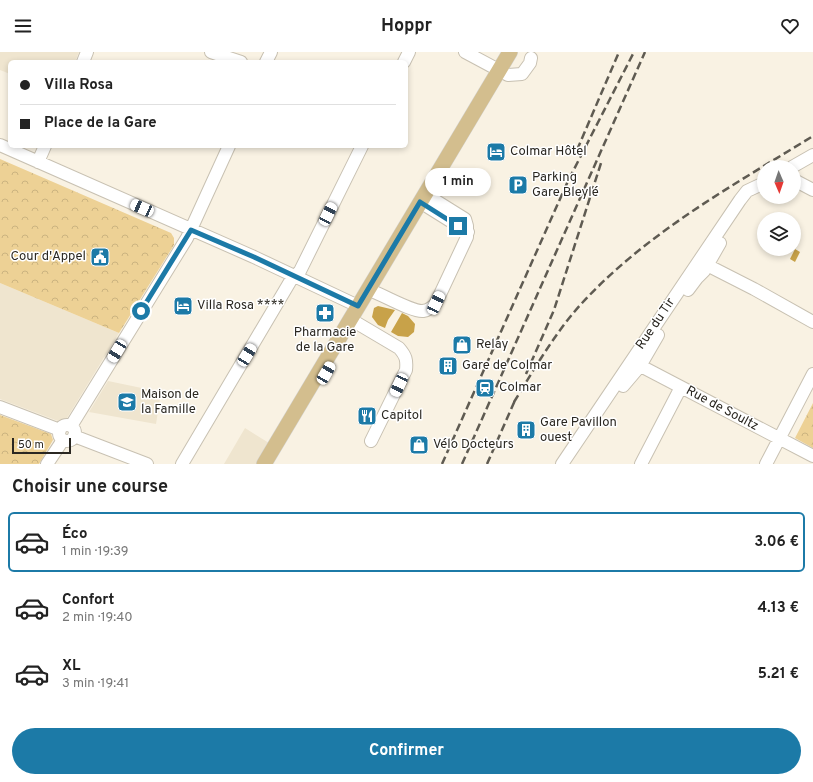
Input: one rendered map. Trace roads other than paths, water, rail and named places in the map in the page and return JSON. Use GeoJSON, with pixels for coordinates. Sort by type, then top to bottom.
{"type":"FeatureCollection","features":[{"type":"Feature","properties":{"kind":"main road"},"geometry":{"type":"LineString","coordinates":[[272,464],[369,290],[504,61]]}},
{"type":"Feature","properties":{"kind":"main road"},"geometry":{"type":"LineString","coordinates":[[264,464],[355,316]]}},
{"type":"Feature","properties":{"kind":"street"},"geometry":{"type":"LineString","coordinates":[[211,52],[235,60]]}},
{"type":"Feature","properties":{"kind":"street"},"geometry":{"type":"LineString","coordinates":[[465,52],[504,61],[518,72],[532,55]]}},
{"type":"Feature","properties":{"kind":"street"},"geometry":{"type":"LineString","coordinates":[[0,145],[295,276],[355,316],[399,348],[405,355],[407,361],[406,370],[371,441]]}},
{"type":"Feature","properties":{"kind":"street"},"geometry":{"type":"LineString","coordinates":[[38,162],[45,148]]}},
{"type":"Feature","properties":{"kind":"street"},"geometry":{"type":"LineString","coordinates":[[47,464],[191,230],[228,148]]}},
{"type":"Feature","properties":{"kind":"street"},"geometry":{"type":"LineString","coordinates":[[182,464],[291,280],[300,270],[361,148]]}},
{"type":"Feature","properties":{"kind":"street"},"geometry":{"type":"LineString","coordinates":[[801,162],[813,155]]}},
{"type":"Feature","properties":{"kind":"street"},"geometry":{"type":"LineString","coordinates":[[801,184],[813,190]]}},
{"type":"Feature","properties":{"kind":"street","name":"Rue du Tir"},"geometry":{"type":"LineString","coordinates":[[568,460],[636,363],[703,263],[740,200],[747,191],[757,187]]}},
{"type":"Feature","properties":{"kind":"street"},"geometry":{"type":"LineString","coordinates":[[369,290],[413,308],[425,311],[436,303],[468,232],[423,198]]}},
{"type":"Feature","properties":{"kind":"street"},"geometry":{"type":"LineString","coordinates":[[703,263],[813,322]]}},
{"type":"Feature","properties":{"kind":"street","name":"Rue de Soultz"},"geometry":{"type":"LineString","coordinates":[[636,363],[813,456]]}},
{"type":"Feature","properties":{"kind":"street"},"geometry":{"type":"LineString","coordinates":[[766,464],[813,374]]}},
{"type":"Feature","properties":{"kind":"street"},"geometry":{"type":"LineString","coordinates":[[641,464],[681,387]]}},
{"type":"Feature","properties":{"kind":"street"},"geometry":{"type":"LineString","coordinates":[[0,407],[147,464]]}},
{"type":"Feature","properties":{"kind":"railway"},"geometry":{"type":"LineString","coordinates":[[577,150],[619,52]]}},
{"type":"Feature","properties":{"kind":"railway"},"geometry":{"type":"LineString","coordinates":[[442,464],[568,181],[634,52]]}},
{"type":"Feature","properties":{"kind":"railway"},"geometry":{"type":"LineString","coordinates":[[462,464],[645,52]]}},
{"type":"Feature","properties":{"kind":"railway"},"geometry":{"type":"LineString","coordinates":[[514,402],[546,350],[573,313],[608,277],[663,232],[692,212],[813,136]]}},
{"type":"Feature","properties":{"kind":"railway"},"geometry":{"type":"LineString","coordinates":[[526,374],[554,310],[602,160]]}},
{"type":"Feature","properties":{"kind":"railway"},"geometry":{"type":"LineString","coordinates":[[487,464],[516,398]]}},
{"type":"Feature","properties":{"kind":"place","name":"Colmar Hôtel"},"geometry":{"type":"Point","coordinates":[496,152]}},
{"type":"Feature","properties":{"kind":"place","name":"Parking Gare Bleylé"},"geometry":{"type":"Point","coordinates":[518,185]}},
{"type":"Feature","properties":{"kind":"place","name":"Cour d'Appel"},"geometry":{"type":"Point","coordinates":[100,257]}},
{"type":"Feature","properties":{"kind":"place","name":"Villa Rosa ****"},"geometry":{"type":"Point","coordinates":[183,306]}},
{"type":"Feature","properties":{"kind":"place","name":"Pharmacie de la Gare"},"geometry":{"type":"Point","coordinates":[325,313]}},
{"type":"Feature","properties":{"kind":"place","name":"Relay"},"geometry":{"type":"Point","coordinates":[462,345]}},
{"type":"Feature","properties":{"kind":"place","name":"Gare de Colmar"},"geometry":{"type":"Point","coordinates":[448,366]}},
{"type":"Feature","properties":{"kind":"place","name":"Colmar"},"geometry":{"type":"Point","coordinates":[485,388]}},
{"type":"Feature","properties":{"kind":"place","name":"Maison de la Famille"},"geometry":{"type":"Point","coordinates":[127,402]}},
{"type":"Feature","properties":{"kind":"place","name":"Capitol"},"geometry":{"type":"Point","coordinates":[367,416]}},
{"type":"Feature","properties":{"kind":"place","name":"Gare Pavillon ouest"},"geometry":{"type":"Point","coordinates":[526,430]}},
{"type":"Feature","properties":{"kind":"place","name":"Vélo Docteurs"},"geometry":{"type":"Point","coordinates":[419,445]}}]}
